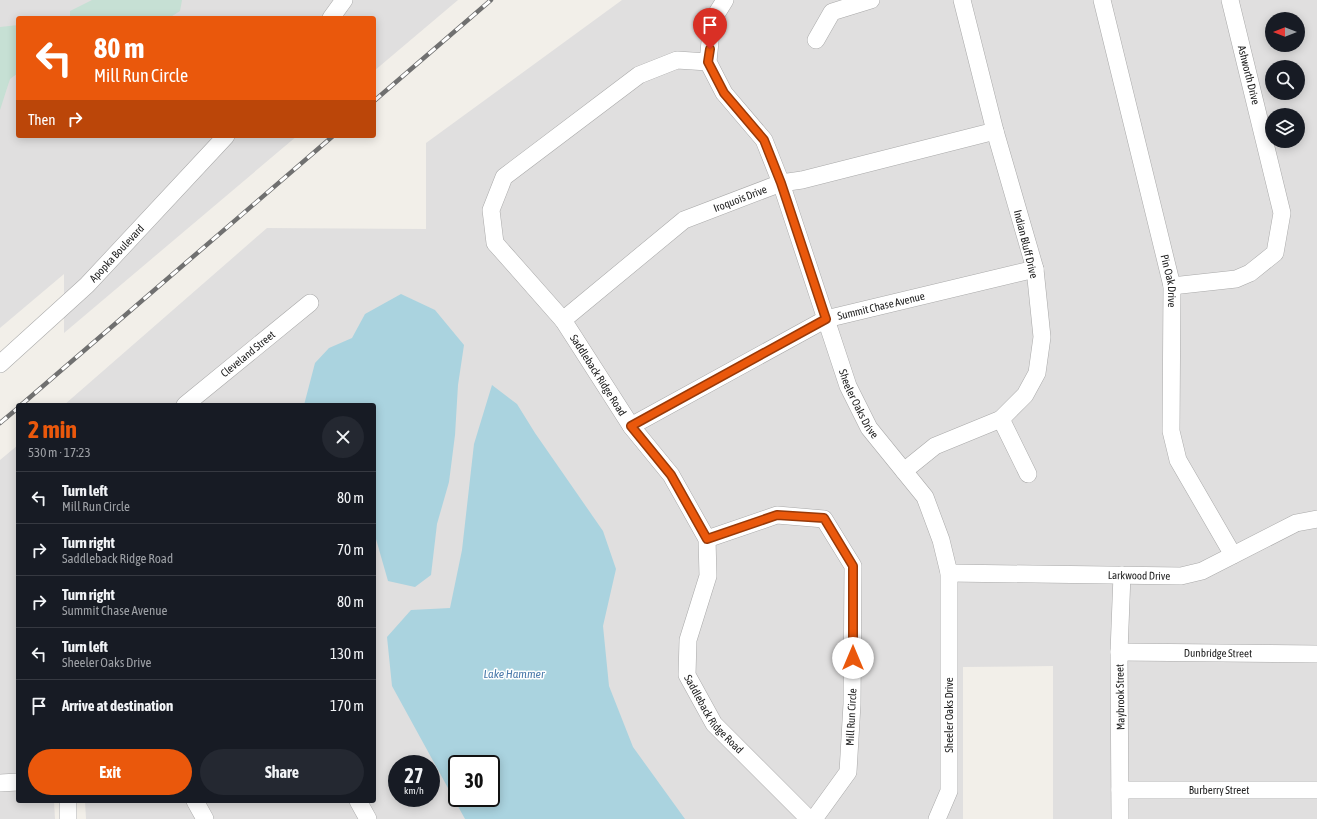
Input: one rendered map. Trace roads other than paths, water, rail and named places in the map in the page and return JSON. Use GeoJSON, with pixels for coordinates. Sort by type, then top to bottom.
{"type":"FeatureCollection","features":[{"type":"Feature","properties":{"kind":"street"},"geometry":{"type":"LineString","coordinates":[[332,16],[344,0]]}},
{"type":"Feature","properties":{"kind":"street"},"geometry":{"type":"LineString","coordinates":[[708,62],[712,21],[725,0]]}},
{"type":"Feature","properties":{"kind":"street"},"geometry":{"type":"LineString","coordinates":[[816,40],[832,12],[872,0]]}},
{"type":"Feature","properties":{"kind":"street","name":"Indian Bluff Drive"},"geometry":{"type":"LineString","coordinates":[[904,471],[935,446],[1000,419],[1025,395],[1037,373],[1042,336],[1035,269],[995,131],[962,0]]}},
{"type":"Feature","properties":{"kind":"street","name":"Pin Oak Drive"},"geometry":{"type":"LineString","coordinates":[[1102,0],[1172,286],[1171,431],[1178,460],[1233,555]]}},
{"type":"Feature","properties":{"kind":"street","name":"Ashworth Drive"},"geometry":{"type":"LineString","coordinates":[[1172,286],[1236,278],[1250,273],[1275,253],[1282,213],[1230,0]]}},
{"type":"Feature","properties":{"kind":"street","name":"Saddleback Ridge Road"},"geometry":{"type":"LineString","coordinates":[[708,62],[677,60],[639,75],[504,177],[491,210],[495,242],[563,320],[631,426],[671,475],[707,539],[708,576],[688,640],[687,675],[714,724],[809,819]]}},
{"type":"Feature","properties":{"kind":"street","name":"Sheeler Oaks Drive"},"geometry":{"type":"LineString","coordinates":[[708,62],[724,93],[764,140],[781,183],[848,386],[869,428],[925,497],[941,540],[949,573],[949,791],[937,819]]}},
{"type":"Feature","properties":{"kind":"street","name":"Iroquois Drive"},"geometry":{"type":"LineString","coordinates":[[563,320],[684,220],[781,183],[802,180],[995,131]]}},
{"type":"Feature","properties":{"kind":"street","name":"Apopka Boulevard"},"geometry":{"type":"LineString","coordinates":[[0,364],[87,285],[224,138]]}},
{"type":"Feature","properties":{"kind":"street","name":"Summit Chase Avenue"},"geometry":{"type":"LineString","coordinates":[[631,426],[826,319],[1035,269]]}},
{"type":"Feature","properties":{"kind":"street","name":"Cleveland Street"},"geometry":{"type":"LineString","coordinates":[[187,403],[310,303]]}},
{"type":"Feature","properties":{"kind":"street"},"geometry":{"type":"LineString","coordinates":[[1000,419],[1028,474]]}},
{"type":"Feature","properties":{"kind":"street","name":"Mill Run Circle"},"geometry":{"type":"LineString","coordinates":[[707,539],[777,515],[824,518],[853,566],[852,704],[848,772],[814,819]]}},
{"type":"Feature","properties":{"kind":"street","name":"Larkwood Drive"},"geometry":{"type":"LineString","coordinates":[[949,573],[1181,576],[1202,571],[1296,523],[1317,520]]}},
{"type":"Feature","properties":{"kind":"street","name":"Maybrook Street"},"geometry":{"type":"LineString","coordinates":[[1120,819],[1119,652],[1122,575]]}},
{"type":"Feature","properties":{"kind":"street","name":"Dunbridge Street"},"geometry":{"type":"LineString","coordinates":[[1119,652],[1317,654]]}},
{"type":"Feature","properties":{"kind":"street"},"geometry":{"type":"LineString","coordinates":[[0,782],[16,782]]}},
{"type":"Feature","properties":{"kind":"street","name":"Burberry Street"},"geometry":{"type":"LineString","coordinates":[[1120,790],[1317,790]]}},
{"type":"Feature","properties":{"kind":"street"},"geometry":{"type":"LineString","coordinates":[[68,803],[68,819]]}},
{"type":"Feature","properties":{"kind":"street"},"geometry":{"type":"LineString","coordinates":[[196,803],[205,819]]}},
{"type":"Feature","properties":{"kind":"street"},"geometry":{"type":"LineString","coordinates":[[359,803],[368,819]]}},
{"type":"Feature","properties":{"kind":"water"},"geometry":{"type":"Polygon","coordinates":[[[401,294],[435,310],[464,345],[458,385],[455,435],[449,482],[437,524],[431,575],[415,587],[388,581],[376,539],[376,403],[305,403],[315,363],[329,348],[352,338],[365,314],[401,294]]]}},
{"type":"Feature","properties":{"kind":"water","name":"Lake Hammer"},"geometry":{"type":"Polygon","coordinates":[[[492,385],[517,404],[535,433],[603,531],[616,569],[603,626],[609,686],[633,747],[685,819],[465,819],[458,807],[500,807],[500,755],[448,755],[448,788],[440,773],[440,755],[430,755],[392,686],[387,637],[411,610],[450,608],[462,550],[474,444],[492,385]]]}},
{"type":"Feature","properties":{"kind":"railway"},"geometry":{"type":"LineString","coordinates":[[376,99],[491,0]]}},
{"type":"Feature","properties":{"kind":"railway"},"geometry":{"type":"LineString","coordinates":[[23,403],[331,138]]}},
{"type":"Feature","properties":{"kind":"railway"},"geometry":{"type":"LineString","coordinates":[[0,423],[16,410]]}}]}
